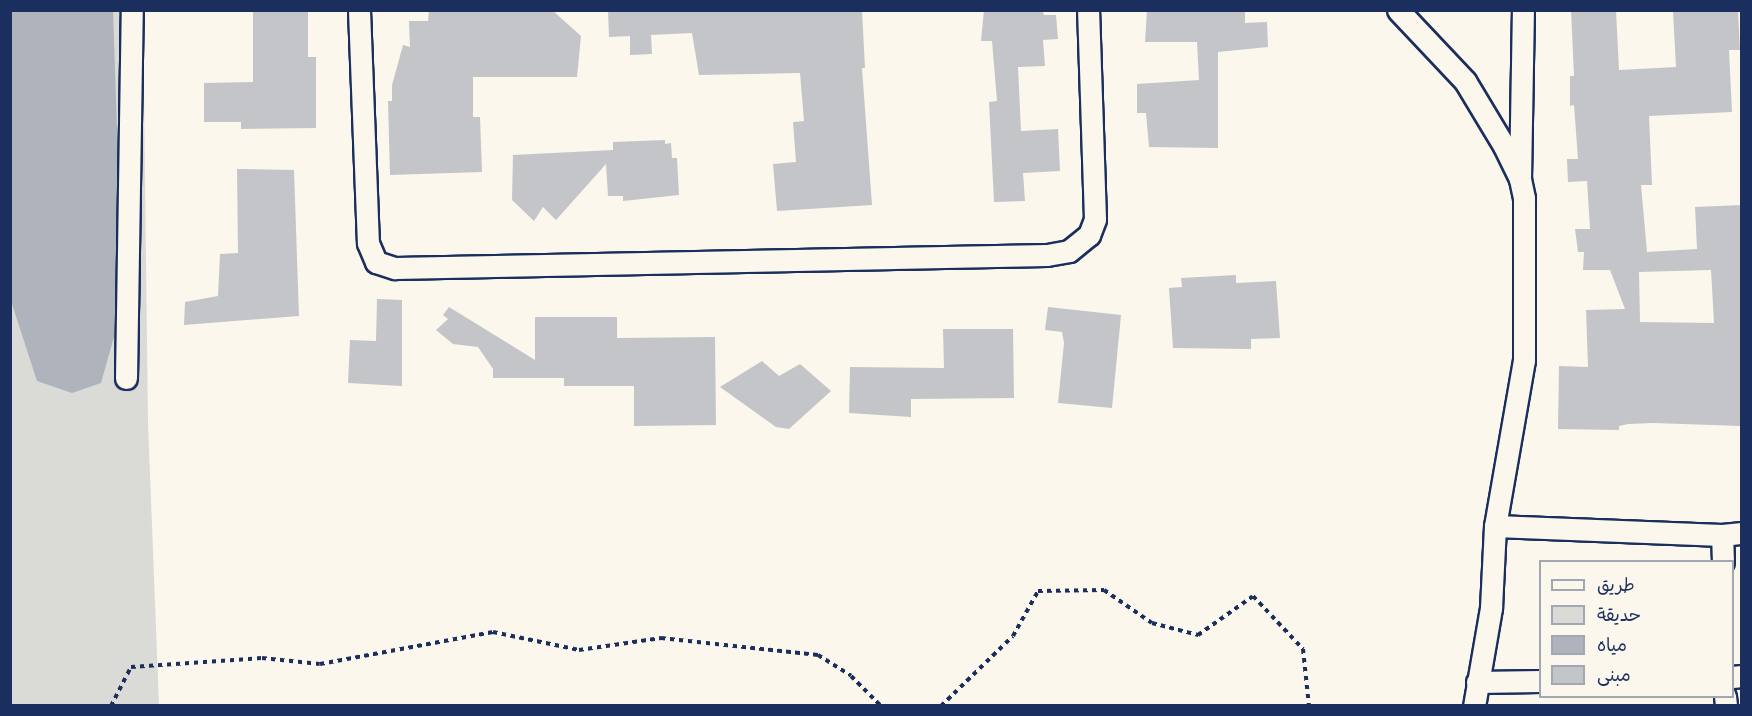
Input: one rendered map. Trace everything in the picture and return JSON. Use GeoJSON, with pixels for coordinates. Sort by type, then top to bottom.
{"type":"FeatureCollection","features":[{"type":"Feature","properties":{"kind":"street"},"geometry":{"type":"LineString","coordinates":[[126,378],[132,10]]}},
{"type":"Feature","properties":{"kind":"street"},"geometry":{"type":"LineString","coordinates":[[359,10],[368,243],[376,262],[395,268],[1069,252],[1089,235],[1095,219],[1088,10]]}},
{"type":"Feature","properties":{"kind":"street"},"geometry":{"type":"LineString","coordinates":[[1398,10],[1465,81],[1520,179]]}},
{"type":"Feature","properties":{"kind":"street"},"geometry":{"type":"LineString","coordinates":[[1474,705],[1491,608],[1495,526],[1524,360],[1526,256],[1520,179],[1523,10]]}},
{"type":"Feature","properties":{"kind":"street"},"geometry":{"type":"LineString","coordinates":[[1495,526],[1732,534],[1723,560]]}},
{"type":"Feature","properties":{"kind":"street"},"geometry":{"type":"LineString","coordinates":[[1477,682],[1539,681]]}},
{"type":"Feature","properties":{"kind":"path"},"geometry":{"type":"LineString","coordinates":[[941,705],[1013,636],[1038,591],[1104,590],[1152,623],[1198,635],[1253,596],[1303,649],[1309,705]]}},
{"type":"Feature","properties":{"kind":"path"},"geometry":{"type":"LineString","coordinates":[[111,705],[131,667],[261,658],[320,664],[494,632],[579,650],[661,638],[818,655],[851,676],[881,705]]}},
{"type":"Feature","properties":{"kind":"green space"},"geometry":{"type":"Polygon","coordinates":[[[10,11],[143,11],[148,423],[159,705],[11,705],[10,11]]]}},
{"type":"Feature","properties":{"kind":"water"},"geometry":{"type":"Polygon","coordinates":[[[10,11],[113,11],[120,218],[117,326],[101,383],[72,393],[37,381],[11,301],[10,11]]]}},
{"type":"Feature","properties":{"kind":"building"},"geometry":{"type":"Polygon","coordinates":[[[253,10],[308,10],[308,57],[316,57],[316,128],[241,129],[241,122],[204,122],[204,83],[253,82],[253,10]]]}},
{"type":"Feature","properties":{"kind":"building"},"geometry":{"type":"Polygon","coordinates":[[[429,10],[552,10],[581,36],[577,77],[473,77],[473,117],[480,117],[482,172],[390,175],[388,101],[392,101],[392,85],[403,45],[410,47],[409,21],[428,21],[429,10]]]}},
{"type":"Feature","properties":{"kind":"building"},"geometry":{"type":"Polygon","coordinates":[[[608,10],[862,10],[865,68],[862,68],[872,205],[777,211],[773,164],[796,162],[793,122],[804,121],[800,73],[699,75],[692,33],[651,35],[652,54],[630,55],[630,36],[609,37],[608,10]]]}},
{"type":"Feature","properties":{"kind":"building"},"geometry":{"type":"Polygon","coordinates":[[[984,10],[1042,10],[1044,15],[1056,15],[1058,39],[1043,40],[1045,66],[1018,67],[1021,131],[1058,129],[1060,171],[1023,173],[1025,201],[994,202],[989,102],[997,101],[992,41],[981,41],[984,10]]]}},
{"type":"Feature","properties":{"kind":"building"},"geometry":{"type":"Polygon","coordinates":[[[1147,10],[1245,10],[1245,23],[1267,22],[1268,47],[1218,52],[1218,148],[1149,147],[1146,113],[1137,113],[1137,84],[1199,80],[1197,42],[1145,42],[1147,10]]]}},
{"type":"Feature","properties":{"kind":"building"},"geometry":{"type":"Polygon","coordinates":[[[1571,10],[1616,10],[1619,70],[1676,67],[1673,12],[1738,10],[1740,50],[1729,50],[1732,112],[1649,116],[1652,185],[1641,185],[1647,252],[1697,249],[1695,207],[1742,205],[1742,426],[1653,423],[1628,424],[1619,426],[1619,430],[1558,429],[1559,366],[1588,367],[1586,310],[1625,309],[1610,270],[1583,270],[1584,252],[1578,252],[1575,229],[1590,229],[1587,181],[1568,182],[1567,159],[1578,159],[1574,105],[1570,106],[1570,76],[1574,76],[1571,10]],[[1711,270],[1639,272],[1640,322],[1714,323],[1711,270]]]}},
{"type":"Feature","properties":{"kind":"building"},"geometry":{"type":"Polygon","coordinates":[[[665,140],[665,144],[671,143],[672,158],[677,158],[679,195],[623,201],[623,196],[608,196],[606,164],[556,220],[543,207],[534,221],[512,200],[513,155],[613,150],[613,142],[665,140]]]}},
{"type":"Feature","properties":{"kind":"building"},"geometry":{"type":"Polygon","coordinates":[[[237,169],[294,170],[299,316],[184,325],[185,302],[218,296],[220,254],[238,253],[237,169]]]}},
{"type":"Feature","properties":{"kind":"building"},"geometry":{"type":"Polygon","coordinates":[[[1236,275],[1236,283],[1276,281],[1280,338],[1251,339],[1251,349],[1173,348],[1169,288],[1182,287],[1181,278],[1236,275]]]}},
{"type":"Feature","properties":{"kind":"building"},"geometry":{"type":"Polygon","coordinates":[[[377,299],[402,300],[402,386],[348,383],[350,340],[376,341],[377,299]]]}},
{"type":"Feature","properties":{"kind":"building"},"geometry":{"type":"Polygon","coordinates":[[[449,307],[535,360],[535,317],[617,317],[617,338],[715,337],[716,425],[634,426],[634,386],[564,386],[564,378],[493,378],[493,369],[478,347],[453,344],[436,330],[448,319],[443,315],[449,307]]]}},
{"type":"Feature","properties":{"kind":"building"},"geometry":{"type":"Polygon","coordinates":[[[1048,307],[1121,315],[1112,408],[1058,403],[1064,343],[1062,332],[1045,330],[1048,307]]]}},
{"type":"Feature","properties":{"kind":"building"},"geometry":{"type":"Polygon","coordinates":[[[943,329],[1013,329],[1014,398],[911,399],[911,417],[849,413],[850,367],[944,368],[943,329]]]}},
{"type":"Feature","properties":{"kind":"building"},"geometry":{"type":"Polygon","coordinates":[[[762,361],[779,376],[800,364],[831,391],[789,429],[776,427],[720,387],[762,361]]]}}]}
